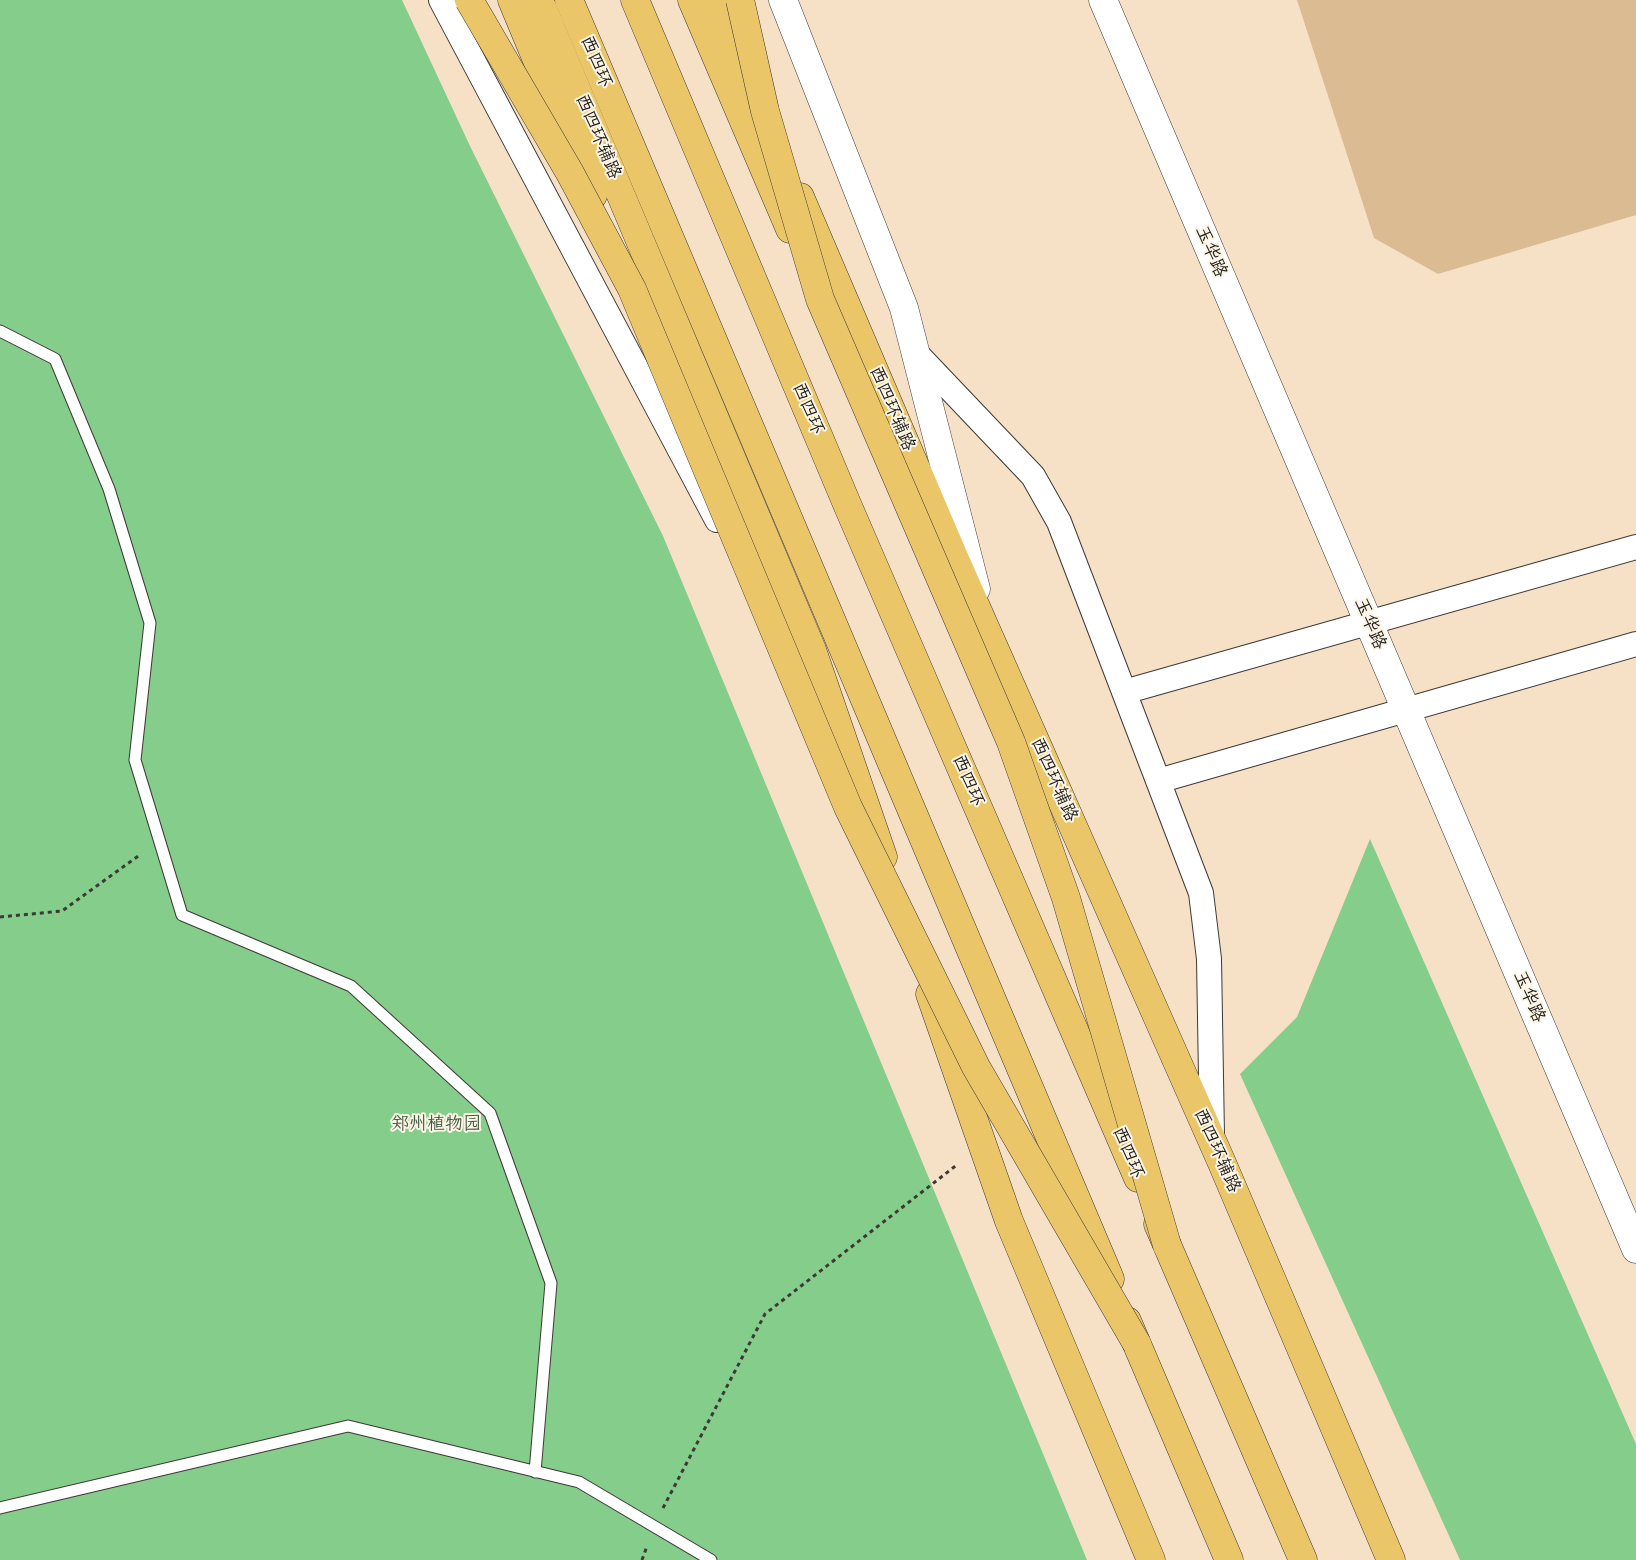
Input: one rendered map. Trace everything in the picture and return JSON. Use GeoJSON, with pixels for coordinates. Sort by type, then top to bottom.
{"type":"FeatureCollection","features":[{"type":"Feature","properties":{"kind":"main road"},"geometry":{"type":"LineString","coordinates":[[469,0],[570,173],[632,289]]}},
{"type":"Feature","properties":{"kind":"main road"},"geometry":{"type":"LineString","coordinates":[[512,0],[848,806],[976,1067],[1137,1344]]}},
{"type":"Feature","properties":{"kind":"main road","name":"西四环辅路"},"geometry":{"type":"LineString","coordinates":[[540,0],[812,650],[1009,1221],[1151,1560]]}},
{"type":"Feature","properties":{"kind":"main road","name":"西四环"},"geometry":{"type":"LineString","coordinates":[[569,0],[1228,1560]]}},
{"type":"Feature","properties":{"kind":"main road","name":"西四环"},"geometry":{"type":"LineString","coordinates":[[635,0],[851,513],[1303,1560]]}},
{"type":"Feature","properties":{"kind":"main road"},"geometry":{"type":"LineString","coordinates":[[692,0],[1011,742],[1066,898],[1167,1245]]}},
{"type":"Feature","properties":{"kind":"main road","name":"西四环辅路"},"geometry":{"type":"LineString","coordinates":[[716,0],[987,631],[1212,1140],[1391,1560]]}},
{"type":"Feature","properties":{"kind":"main road"},"geometry":{"type":"LineString","coordinates":[[740,0],[765,112],[820,299]]}},
{"type":"Feature","properties":{"kind":"street"},"geometry":{"type":"LineString","coordinates":[[441,0],[859,789]]}},
{"type":"Feature","properties":{"kind":"street"},"geometry":{"type":"LineString","coordinates":[[783,0],[904,308],[987,631]]}},
{"type":"Feature","properties":{"kind":"street","name":"玉华路"},"geometry":{"type":"LineString","coordinates":[[1103,0],[1636,1248]]}},
{"type":"Feature","properties":{"kind":"street"},"geometry":{"type":"LineString","coordinates":[[916,353],[1032,476],[1059,522],[1201,893],[1209,960],[1212,1140]]}},
{"type":"Feature","properties":{"kind":"street"},"geometry":{"type":"LineString","coordinates":[[1124,692],[1636,547]]}},
{"type":"Feature","properties":{"kind":"street"},"geometry":{"type":"LineString","coordinates":[[1158,781],[1636,644]]}},
{"type":"Feature","properties":{"kind":"lane"},"geometry":{"type":"LineString","coordinates":[[0,331],[55,359],[109,489],[150,623],[135,760],[182,915],[351,986],[490,1114],[551,1283],[535,1472]]}},
{"type":"Feature","properties":{"kind":"lane"},"geometry":{"type":"LineString","coordinates":[[0,1508],[348,1426],[579,1482],[711,1560]]}},
{"type":"Feature","properties":{"kind":"path"},"geometry":{"type":"LineString","coordinates":[[0,917],[62,911],[160,841]]}},
{"type":"Feature","properties":{"kind":"path"},"geometry":{"type":"LineString","coordinates":[[654,1526],[765,1314],[982,1145]]}},
{"type":"Feature","properties":{"kind":"green space","name":"郑州植物园"},"geometry":{"type":"Polygon","coordinates":[[[0,0],[402,0],[470,146],[663,536],[1087,1560],[0,1560],[0,0]]]}},
{"type":"Feature","properties":{"kind":"green space"},"geometry":{"type":"Polygon","coordinates":[[[1370,839],[1636,1444],[1636,1560],[1460,1560],[1240,1074],[1297,1017],[1370,839]]]}},
{"type":"Feature","properties":{"kind":"building"},"geometry":{"type":"Polygon","coordinates":[[[1297,0],[1636,0],[1636,215],[1438,274],[1374,238],[1297,0]]]}}]}
